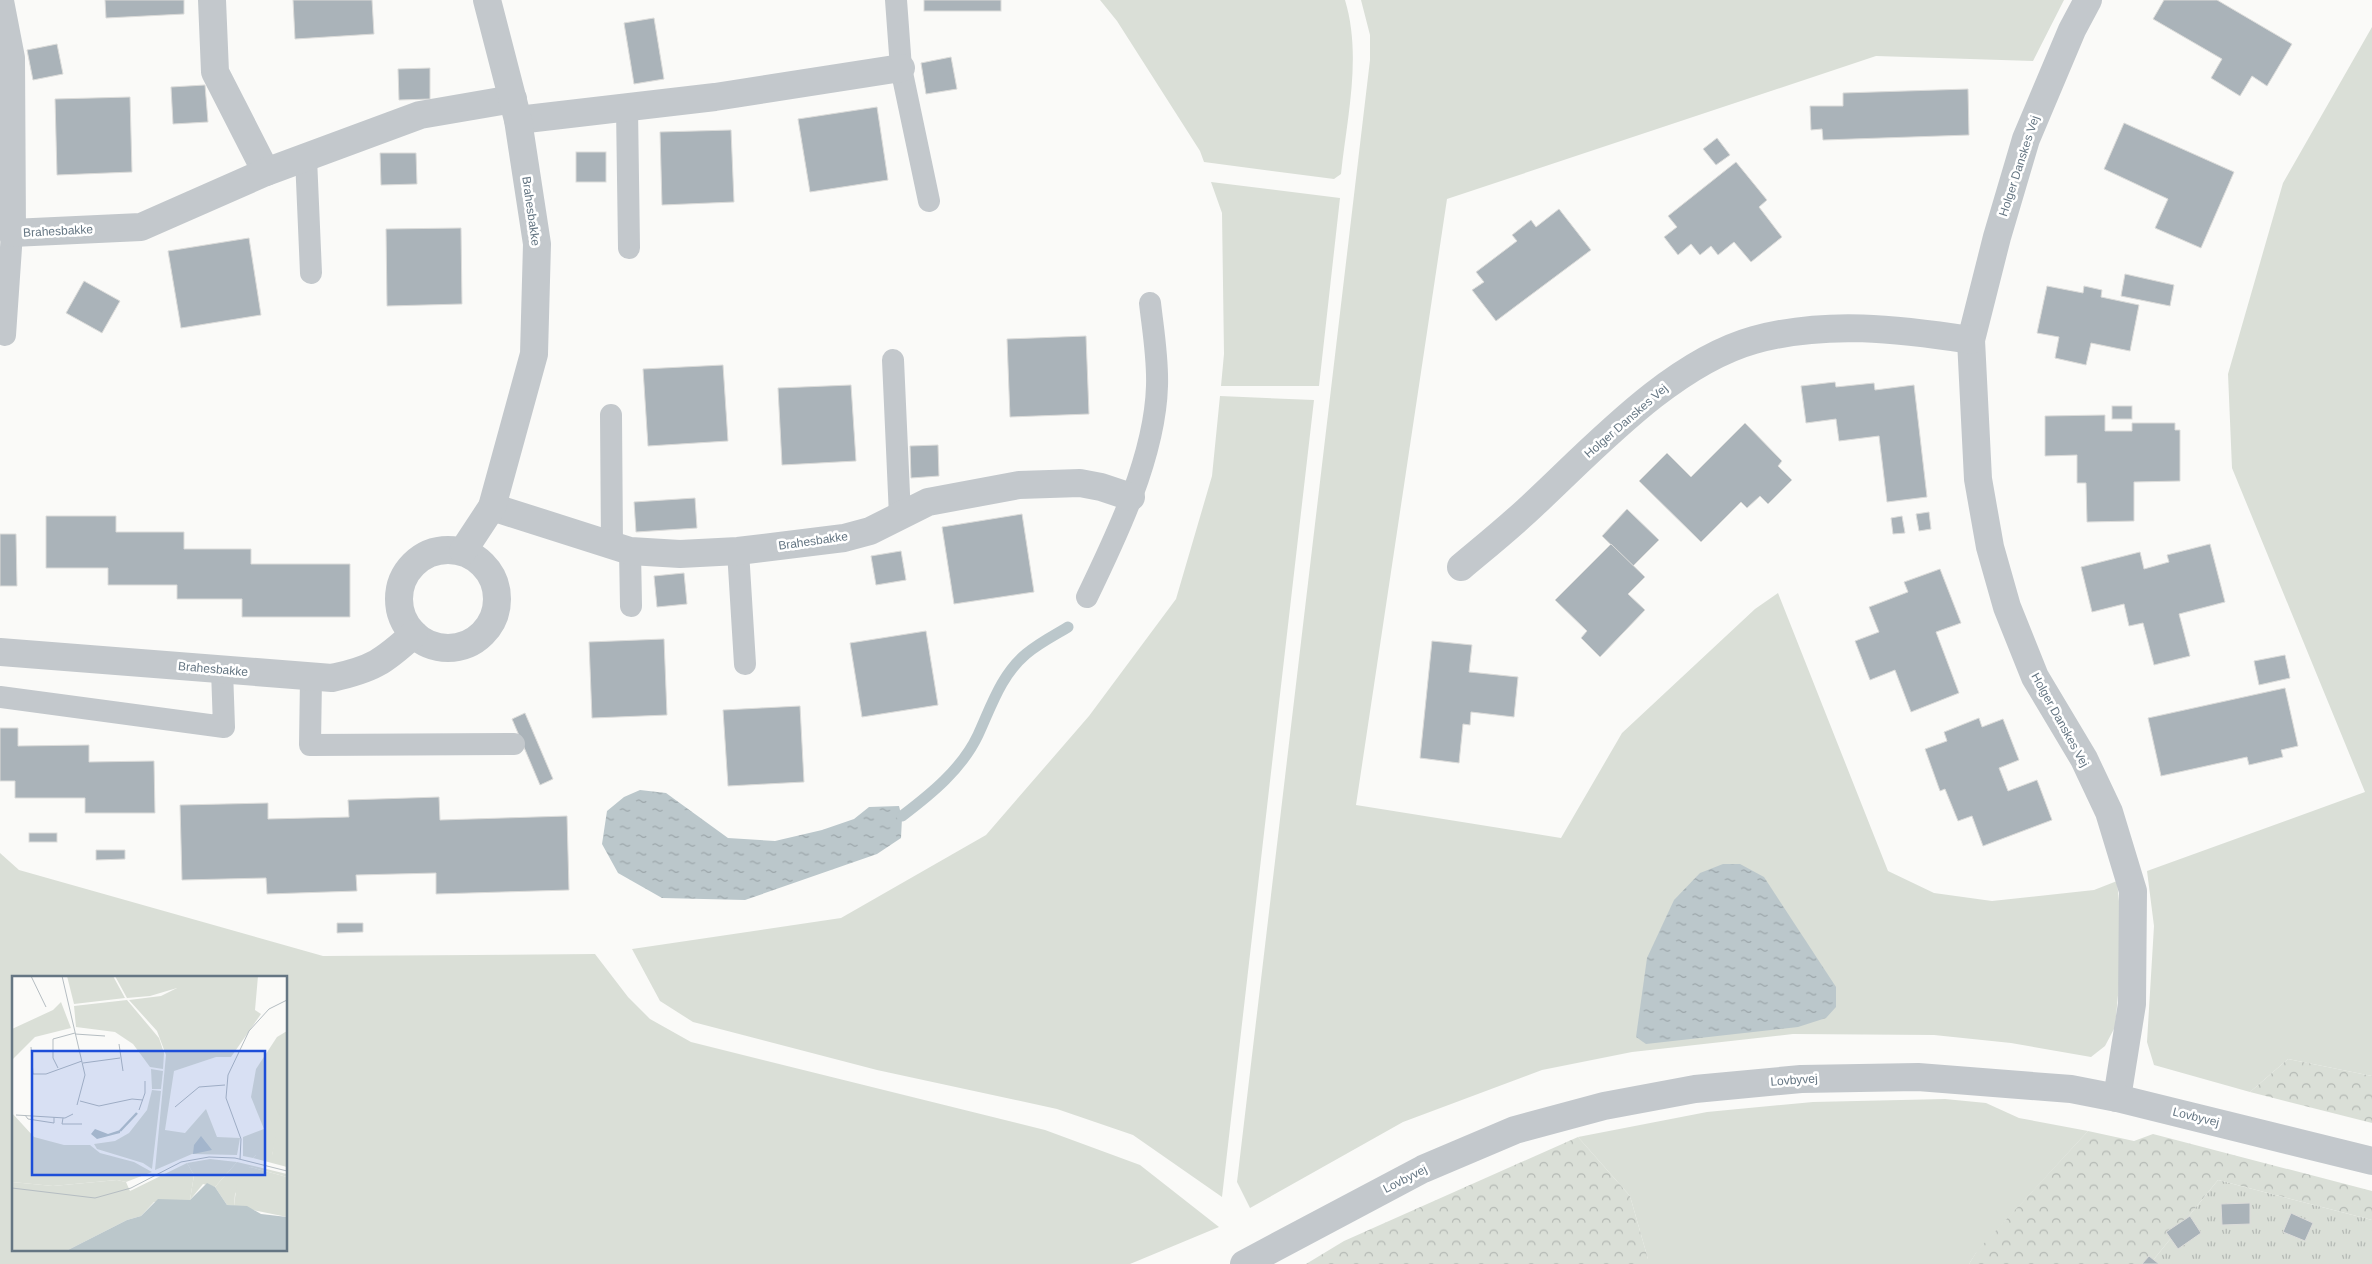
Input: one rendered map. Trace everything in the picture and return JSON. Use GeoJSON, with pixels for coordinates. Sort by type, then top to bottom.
{"type":"FeatureCollection","features":[{"type":"Feature","properties":{"kind":"street"},"geometry":{"type":"LineString","coordinates":[[212,0],[214,72],[266,172]]}},
{"type":"Feature","properties":{"kind":"street","name":"Brahesbakke"},"geometry":{"type":"LineString","coordinates":[[463,551],[492,507],[534,354],[537,244],[516,110],[487,0]]}},
{"type":"Feature","properties":{"kind":"street","name":"Holger Danskes Vej"},"geometry":{"type":"LineString","coordinates":[[2088,0],[2072,30],[2026,139],[1996,237],[1971,340],[1978,479],[1990,547],[2002,590],[2035,677],[2084,759],[2109,812],[2133,891],[2132,1004],[2116,1098]]}},
{"type":"Feature","properties":{"kind":"street","name":"Brahesbakke"},"geometry":{"type":"LineString","coordinates":[[0,1],[11,58],[12,233],[141,227],[266,172],[420,116],[516,110],[626,108],[715,97],[901,68]]}},
{"type":"Feature","properties":{"kind":"street","name":"Holger Danskes Vej"},"geometry":{"type":"LineString","coordinates":[[1461,567],[1659,390],[1702,362],[1753,340],[1814,329],[1902,330],[1971,340]]}},
{"type":"Feature","properties":{"kind":"street","name":"Brahesbakke"},"geometry":{"type":"LineString","coordinates":[[492,507],[621,548],[680,554],[738,551],[844,538],[870,531],[928,502],[1019,485],[1080,483],[1101,487],[1131,497]]}},
{"type":"Feature","properties":{"kind":"street"},"geometry":{"type":"LineString","coordinates":[[444,549],[463,551],[480,560],[492,575],[497,593],[496,612],[488,628],[475,640],[460,647],[443,648],[427,644],[414,634],[403,619],[399,600],[402,582],[411,566],[426,554],[444,549]]}},
{"type":"Feature","properties":{"kind":"street","name":"Brahesbakke"},"geometry":{"type":"LineString","coordinates":[[0,652],[311,678],[332,678],[360,672],[386,659],[414,634]]}},
{"type":"Feature","properties":{"kind":"street","name":"Lovbyvej"},"geometry":{"type":"LineString","coordinates":[[1244,1264],[1423,1169],[1515,1130],[1604,1106],[1696,1089],[1801,1079],[1918,1077],[2071,1089],[2116,1098],[2372,1162]]}},
{"type":"Feature","properties":{"kind":"lane"},"geometry":{"type":"LineString","coordinates":[[896,0],[901,68],[929,201]]}},
{"type":"Feature","properties":{"kind":"lane"},"geometry":{"type":"LineString","coordinates":[[626,108],[629,248]]}},
{"type":"Feature","properties":{"kind":"lane"},"geometry":{"type":"LineString","coordinates":[[306,158],[311,273]]}},
{"type":"Feature","properties":{"kind":"lane"},"geometry":{"type":"LineString","coordinates":[[5,335],[12,233]]}},
{"type":"Feature","properties":{"kind":"lane"},"geometry":{"type":"LineString","coordinates":[[1087,597],[1110,549],[1131,497],[1152,428],[1157,387],[1150,303]]}},
{"type":"Feature","properties":{"kind":"lane"},"geometry":{"type":"LineString","coordinates":[[892,360],[900,516]]}},
{"type":"Feature","properties":{"kind":"lane"},"geometry":{"type":"LineString","coordinates":[[611,415],[621,548],[632,606]]}},
{"type":"Feature","properties":{"kind":"lane"},"geometry":{"type":"LineString","coordinates":[[738,551],[745,664]]}},
{"type":"Feature","properties":{"kind":"lane"},"geometry":{"type":"LineString","coordinates":[[0,697],[224,726],[222,670]]}},
{"type":"Feature","properties":{"kind":"lane"},"geometry":{"type":"LineString","coordinates":[[311,678],[310,745],[514,744]]}},
{"type":"Feature","properties":{"kind":"green space"},"geometry":{"type":"Polygon","coordinates":[[[1100,0],[1345,0],[1350,21],[1353,65],[1341,174],[1334,179],[1204,162],[1200,151],[1117,21],[1100,0]]]}},
{"type":"Feature","properties":{"kind":"green space"},"geometry":{"type":"Polygon","coordinates":[[[1361,0],[2064,0],[2033,61],[1876,56],[1447,199],[1356,805],[1561,838],[1622,733],[1755,609],[1778,593],[1888,871],[1934,893],[1992,901],[2094,890],[2117,881],[2123,942],[2115,1027],[2105,1046],[2091,1057],[2011,1043],[1934,1035],[1793,1034],[1632,1052],[1542,1070],[1403,1122],[1250,1208],[1237,1182],[1370,60],[1370,35],[1361,0]]]}},
{"type":"Feature","properties":{"kind":"green space"},"geometry":{"type":"Polygon","coordinates":[[[2372,27],[2372,1076],[2288,1059],[2250,1092],[2154,1065],[2147,1042],[2154,926],[2147,871],[2365,792],[2232,468],[2228,374],[2283,183],[2372,27]]]}},
{"type":"Feature","properties":{"kind":"green space"},"geometry":{"type":"Polygon","coordinates":[[[1211,182],[1340,198],[1319,386],[1221,386],[1224,354],[1222,213],[1211,182]]]}},
{"type":"Feature","properties":{"kind":"green space"},"geometry":{"type":"Polygon","coordinates":[[[1220,396],[1314,400],[1222,1197],[1133,1135],[1057,1109],[877,1070],[693,1022],[660,1001],[632,949],[841,918],[986,835],[1089,716],[1176,599],[1212,476],[1220,396]]]}},
{"type":"Feature","properties":{"kind":"green space"},"geometry":{"type":"Polygon","coordinates":[[[0,853],[19,870],[323,956],[595,954],[628,997],[650,1019],[691,1042],[1045,1130],[1140,1165],[1219,1227],[1130,1264],[0,1264],[0,853]]]}},
{"type":"Feature","properties":{"kind":"green space"},"geometry":{"type":"Polygon","coordinates":[[[2288,1059],[2372,1076],[2372,1123],[2250,1092],[2288,1059]]]}},
{"type":"Feature","properties":{"kind":"green space"},"geometry":{"type":"Polygon","coordinates":[[[1945,1099],[1986,1103],[2019,1118],[2088,1131],[1976,1253],[1969,1264],[1648,1264],[1630,1196],[1578,1137],[1707,1112],[1813,1102],[1945,1099]]]}},
{"type":"Feature","properties":{"kind":"green space"},"geometry":{"type":"Polygon","coordinates":[[[2088,1131],[2134,1141],[2153,1134],[2372,1191],[2372,1220],[2218,1180],[2150,1264],[1969,1264],[1977,1251],[2088,1131]]]}},
{"type":"Feature","properties":{"kind":"green space"},"geometry":{"type":"Polygon","coordinates":[[[1578,1137],[1630,1196],[1648,1264],[1306,1264],[1344,1241],[1578,1137]]]}},
{"type":"Feature","properties":{"kind":"green space"},"geometry":{"type":"Polygon","coordinates":[[[2218,1180],[2372,1220],[2372,1264],[2150,1264],[2218,1180]]]}},
{"type":"Feature","properties":{"kind":"water"},"geometry":{"type":"Polygon","coordinates":[[[640,790],[666,793],[728,838],[775,841],[822,830],[854,819],[869,807],[899,806],[902,818],[901,838],[877,854],[745,900],[662,898],[618,873],[602,844],[607,811],[624,797],[640,790]]]}},
{"type":"Feature","properties":{"kind":"water"},"geometry":{"type":"Polygon","coordinates":[[[1723,864],[1740,864],[1764,877],[1836,987],[1836,1007],[1826,1018],[1798,1027],[1646,1044],[1636,1037],[1647,958],[1674,900],[1700,873],[1723,864]]]}},
{"type":"Feature","properties":{"kind":"building"},"geometry":{"type":"Polygon","coordinates":[[[105,0],[184,0],[184,14],[106,18],[105,0]]]}},
{"type":"Feature","properties":{"kind":"building"},"geometry":{"type":"Polygon","coordinates":[[[293,0],[372,0],[374,34],[295,39],[293,0]]]}},
{"type":"Feature","properties":{"kind":"building"},"geometry":{"type":"Polygon","coordinates":[[[924,0],[1001,0],[1001,11],[924,11],[924,0]]]}},
{"type":"Feature","properties":{"kind":"building"},"geometry":{"type":"Polygon","coordinates":[[[2164,0],[2217,0],[2292,44],[2267,86],[2252,76],[2240,96],[2211,78],[2222,59],[2153,19],[2164,0]]]}},
{"type":"Feature","properties":{"kind":"building"},"geometry":{"type":"Polygon","coordinates":[[[654,18],[664,79],[634,84],[624,23],[654,18]]]}},
{"type":"Feature","properties":{"kind":"building"},"geometry":{"type":"Polygon","coordinates":[[[57,44],[63,74],[33,80],[27,50],[57,44]]]}},
{"type":"Feature","properties":{"kind":"building"},"geometry":{"type":"Polygon","coordinates":[[[951,57],[957,89],[926,94],[921,63],[951,57]]]}},
{"type":"Feature","properties":{"kind":"building"},"geometry":{"type":"Polygon","coordinates":[[[430,68],[430,99],[399,100],[398,69],[430,68]]]}},
{"type":"Feature","properties":{"kind":"building"},"geometry":{"type":"Polygon","coordinates":[[[205,85],[208,122],[173,124],[171,87],[205,85]]]}},
{"type":"Feature","properties":{"kind":"building"},"geometry":{"type":"Polygon","coordinates":[[[1968,89],[1969,135],[1823,140],[1822,129],[1811,130],[1810,106],[1843,106],[1843,93],[1968,89]]]}},
{"type":"Feature","properties":{"kind":"building"},"geometry":{"type":"Polygon","coordinates":[[[130,97],[132,172],[57,175],[55,99],[130,97]]]}},
{"type":"Feature","properties":{"kind":"building"},"geometry":{"type":"Polygon","coordinates":[[[877,107],[888,180],[810,192],[798,119],[877,107]]]}},
{"type":"Feature","properties":{"kind":"building"},"geometry":{"type":"Polygon","coordinates":[[[2124,123],[2234,172],[2201,248],[2155,228],[2168,199],[2104,169],[2124,123]]]}},
{"type":"Feature","properties":{"kind":"building"},"geometry":{"type":"Polygon","coordinates":[[[731,130],[734,202],[662,205],[660,132],[731,130]]]}},
{"type":"Feature","properties":{"kind":"building"},"geometry":{"type":"Polygon","coordinates":[[[1717,138],[1730,155],[1716,165],[1703,149],[1717,138]]]}},
{"type":"Feature","properties":{"kind":"building"},"geometry":{"type":"Polygon","coordinates":[[[576,152],[606,152],[606,182],[576,182],[576,152]]]}},
{"type":"Feature","properties":{"kind":"building"},"geometry":{"type":"Polygon","coordinates":[[[380,153],[416,153],[417,184],[381,185],[380,153]]]}},
{"type":"Feature","properties":{"kind":"building"},"geometry":{"type":"Polygon","coordinates":[[[1736,162],[1767,200],[1759,207],[1782,237],[1751,262],[1734,242],[1718,255],[1711,246],[1700,255],[1691,244],[1678,255],[1664,237],[1677,227],[1668,216],[1736,162]]]}},
{"type":"Feature","properties":{"kind":"building"},"geometry":{"type":"Polygon","coordinates":[[[1559,209],[1591,250],[1496,321],[1472,290],[1484,282],[1476,272],[1517,241],[1512,235],[1531,220],[1536,227],[1559,209]]]}},
{"type":"Feature","properties":{"kind":"building"},"geometry":{"type":"Polygon","coordinates":[[[461,228],[462,304],[387,306],[386,229],[461,228]]]}},
{"type":"Feature","properties":{"kind":"building"},"geometry":{"type":"Polygon","coordinates":[[[249,238],[261,315],[181,328],[168,251],[249,238]]]}},
{"type":"Feature","properties":{"kind":"building"},"geometry":{"type":"Polygon","coordinates":[[[2125,274],[2174,285],[2170,306],[2121,296],[2125,274]]]}},
{"type":"Feature","properties":{"kind":"building"},"geometry":{"type":"Polygon","coordinates":[[[84,281],[120,301],[102,333],[66,313],[84,281]]]}},
{"type":"Feature","properties":{"kind":"building"},"geometry":{"type":"Polygon","coordinates":[[[2047,286],[2083,293],[2084,286],[2102,290],[2101,297],[2139,305],[2130,351],[2091,343],[2086,365],[2055,358],[2059,337],[2037,333],[2047,286]]]}},
{"type":"Feature","properties":{"kind":"building"},"geometry":{"type":"Polygon","coordinates":[[[1086,336],[1089,414],[1010,417],[1007,339],[1086,336]]]}},
{"type":"Feature","properties":{"kind":"building"},"geometry":{"type":"Polygon","coordinates":[[[723,365],[728,441],[648,446],[643,369],[723,365]]]}},
{"type":"Feature","properties":{"kind":"building"},"geometry":{"type":"Polygon","coordinates":[[[1835,382],[1836,387],[1874,383],[1875,390],[1914,385],[1927,497],[1887,502],[1879,436],[1839,441],[1836,419],[1806,423],[1801,386],[1835,382]]]}},
{"type":"Feature","properties":{"kind":"building"},"geometry":{"type":"Polygon","coordinates":[[[851,385],[856,461],[782,465],[778,388],[851,385]]]}},
{"type":"Feature","properties":{"kind":"building"},"geometry":{"type":"Polygon","coordinates":[[[2112,406],[2132,406],[2132,419],[2112,419],[2112,406]]]}},
{"type":"Feature","properties":{"kind":"building"},"geometry":{"type":"Polygon","coordinates":[[[2105,415],[2105,431],[2132,431],[2132,423],[2175,423],[2175,430],[2180,430],[2180,481],[2134,482],[2134,521],[2087,522],[2086,483],[2077,483],[2077,455],[2045,456],[2045,416],[2105,415]]]}},
{"type":"Feature","properties":{"kind":"building"},"geometry":{"type":"Polygon","coordinates":[[[1745,423],[1782,461],[1778,466],[1792,480],[1768,504],[1760,496],[1747,508],[1741,502],[1701,542],[1639,481],[1667,453],[1691,477],[1745,423]]]}},
{"type":"Feature","properties":{"kind":"building"},"geometry":{"type":"Polygon","coordinates":[[[938,445],[939,476],[911,478],[910,446],[938,445]]]}},
{"type":"Feature","properties":{"kind":"building"},"geometry":{"type":"Polygon","coordinates":[[[695,498],[697,528],[636,532],[634,502],[695,498]]]}},
{"type":"Feature","properties":{"kind":"building"},"geometry":{"type":"Polygon","coordinates":[[[1627,509],[1659,540],[1633,566],[1602,536],[1627,509]]]}},
{"type":"Feature","properties":{"kind":"building"},"geometry":{"type":"Polygon","coordinates":[[[1929,512],[1931,529],[1919,531],[1916,514],[1929,512]]]}},
{"type":"Feature","properties":{"kind":"building"},"geometry":{"type":"Polygon","coordinates":[[[1022,514],[1034,592],[954,604],[942,527],[1022,514]]]}},
{"type":"Feature","properties":{"kind":"building"},"geometry":{"type":"Polygon","coordinates":[[[46,516],[116,516],[116,532],[184,532],[184,549],[251,549],[251,564],[350,564],[350,617],[242,617],[242,599],[177,599],[177,585],[108,585],[108,568],[46,568],[46,516]]]}},
{"type":"Feature","properties":{"kind":"building"},"geometry":{"type":"Polygon","coordinates":[[[1902,516],[1905,533],[1893,534],[1891,518],[1902,516]]]}},
{"type":"Feature","properties":{"kind":"building"},"geometry":{"type":"Polygon","coordinates":[[[0,534],[16,534],[17,586],[0,586],[0,534]]]}},
{"type":"Feature","properties":{"kind":"building"},"geometry":{"type":"Polygon","coordinates":[[[1611,544],[1645,577],[1628,594],[1645,610],[1600,657],[1581,638],[1587,631],[1555,600],[1611,544]]]}},
{"type":"Feature","properties":{"kind":"building"},"geometry":{"type":"Polygon","coordinates":[[[2210,544],[2225,602],[2179,614],[2190,656],[2154,665],[2143,623],[2129,626],[2124,604],[2092,612],[2081,567],[2140,552],[2144,569],[2169,562],[2167,555],[2210,544]]]}},
{"type":"Feature","properties":{"kind":"building"},"geometry":{"type":"Polygon","coordinates":[[[901,551],[906,580],[876,585],[871,556],[901,551]]]}},
{"type":"Feature","properties":{"kind":"building"},"geometry":{"type":"Polygon","coordinates":[[[1940,569],[1961,623],[1936,632],[1959,693],[1911,712],[1895,670],[1870,680],[1855,641],[1879,632],[1869,607],[1908,592],[1904,582],[1940,569]]]}},
{"type":"Feature","properties":{"kind":"building"},"geometry":{"type":"Polygon","coordinates":[[[684,573],[687,604],[657,607],[654,576],[684,573]]]}},
{"type":"Feature","properties":{"kind":"building"},"geometry":{"type":"Polygon","coordinates":[[[926,631],[938,705],[862,717],[850,643],[926,631]]]}},
{"type":"Feature","properties":{"kind":"building"},"geometry":{"type":"Polygon","coordinates":[[[664,639],[667,715],[592,718],[589,642],[664,639]]]}},
{"type":"Feature","properties":{"kind":"building"},"geometry":{"type":"Polygon","coordinates":[[[1432,641],[1472,645],[1469,672],[1518,677],[1514,717],[1471,712],[1470,725],[1463,724],[1459,763],[1420,758],[1432,641]]]}},
{"type":"Feature","properties":{"kind":"building"},"geometry":{"type":"Polygon","coordinates":[[[2285,655],[2290,678],[2259,685],[2254,661],[2285,655]]]}},
{"type":"Feature","properties":{"kind":"building"},"geometry":{"type":"Polygon","coordinates":[[[2285,688],[2298,746],[2281,750],[2283,757],[2249,765],[2247,757],[2161,776],[2148,718],[2285,688]]]}},
{"type":"Feature","properties":{"kind":"building"},"geometry":{"type":"Polygon","coordinates":[[[800,706],[804,782],[728,786],[723,710],[800,706]]]}},
{"type":"Feature","properties":{"kind":"building"},"geometry":{"type":"Polygon","coordinates":[[[525,713],[553,779],[540,785],[512,719],[525,713]]]}},
{"type":"Feature","properties":{"kind":"building"},"geometry":{"type":"Polygon","coordinates":[[[1979,718],[1982,727],[2003,719],[2019,760],[1999,768],[2008,791],[2037,780],[2052,820],[1983,846],[1972,816],[1958,821],[1945,789],[1940,791],[1925,749],[1947,741],[1944,732],[1979,718]]]}},
{"type":"Feature","properties":{"kind":"building"},"geometry":{"type":"Polygon","coordinates":[[[0,728],[18,728],[18,746],[89,745],[89,762],[154,761],[155,813],[85,813],[85,798],[15,798],[15,781],[0,781],[0,728]]]}},
{"type":"Feature","properties":{"kind":"building"},"geometry":{"type":"Polygon","coordinates":[[[439,797],[440,820],[567,816],[569,890],[436,894],[436,873],[356,875],[357,891],[267,894],[266,878],[182,880],[180,805],[268,803],[268,819],[349,817],[348,800],[439,797]]]}},
{"type":"Feature","properties":{"kind":"building"},"geometry":{"type":"Polygon","coordinates":[[[29,833],[57,833],[57,842],[29,842],[29,833]]]}},
{"type":"Feature","properties":{"kind":"building"},"geometry":{"type":"Polygon","coordinates":[[[96,850],[125,850],[125,859],[96,860],[96,850]]]}},
{"type":"Feature","properties":{"kind":"building"},"geometry":{"type":"Polygon","coordinates":[[[337,923],[363,923],[363,932],[337,933],[337,923]]]}},
{"type":"Feature","properties":{"kind":"building"},"geometry":{"type":"Polygon","coordinates":[[[2250,1203],[2250,1224],[2222,1225],[2221,1204],[2250,1203]]]}},
{"type":"Feature","properties":{"kind":"building"},"geometry":{"type":"Polygon","coordinates":[[[2291,1213],[2313,1223],[2305,1241],[2283,1232],[2291,1213]]]}},
{"type":"Feature","properties":{"kind":"building"},"geometry":{"type":"Polygon","coordinates":[[[2190,1216],[2201,1233],[2178,1249],[2166,1232],[2190,1216]]]}},
{"type":"Feature","properties":{"kind":"building"},"geometry":{"type":"Polygon","coordinates":[[[2149,1256],[2159,1264],[2142,1264],[2149,1256]]]}},
{"type":"Feature","properties":{"kind":"waterway"},"geometry":{"type":"LineString","coordinates":[[902,816],[935,790],[955,770],[978,735],[1003,681],[1017,662],[1036,646],[1068,627]]}}]}
